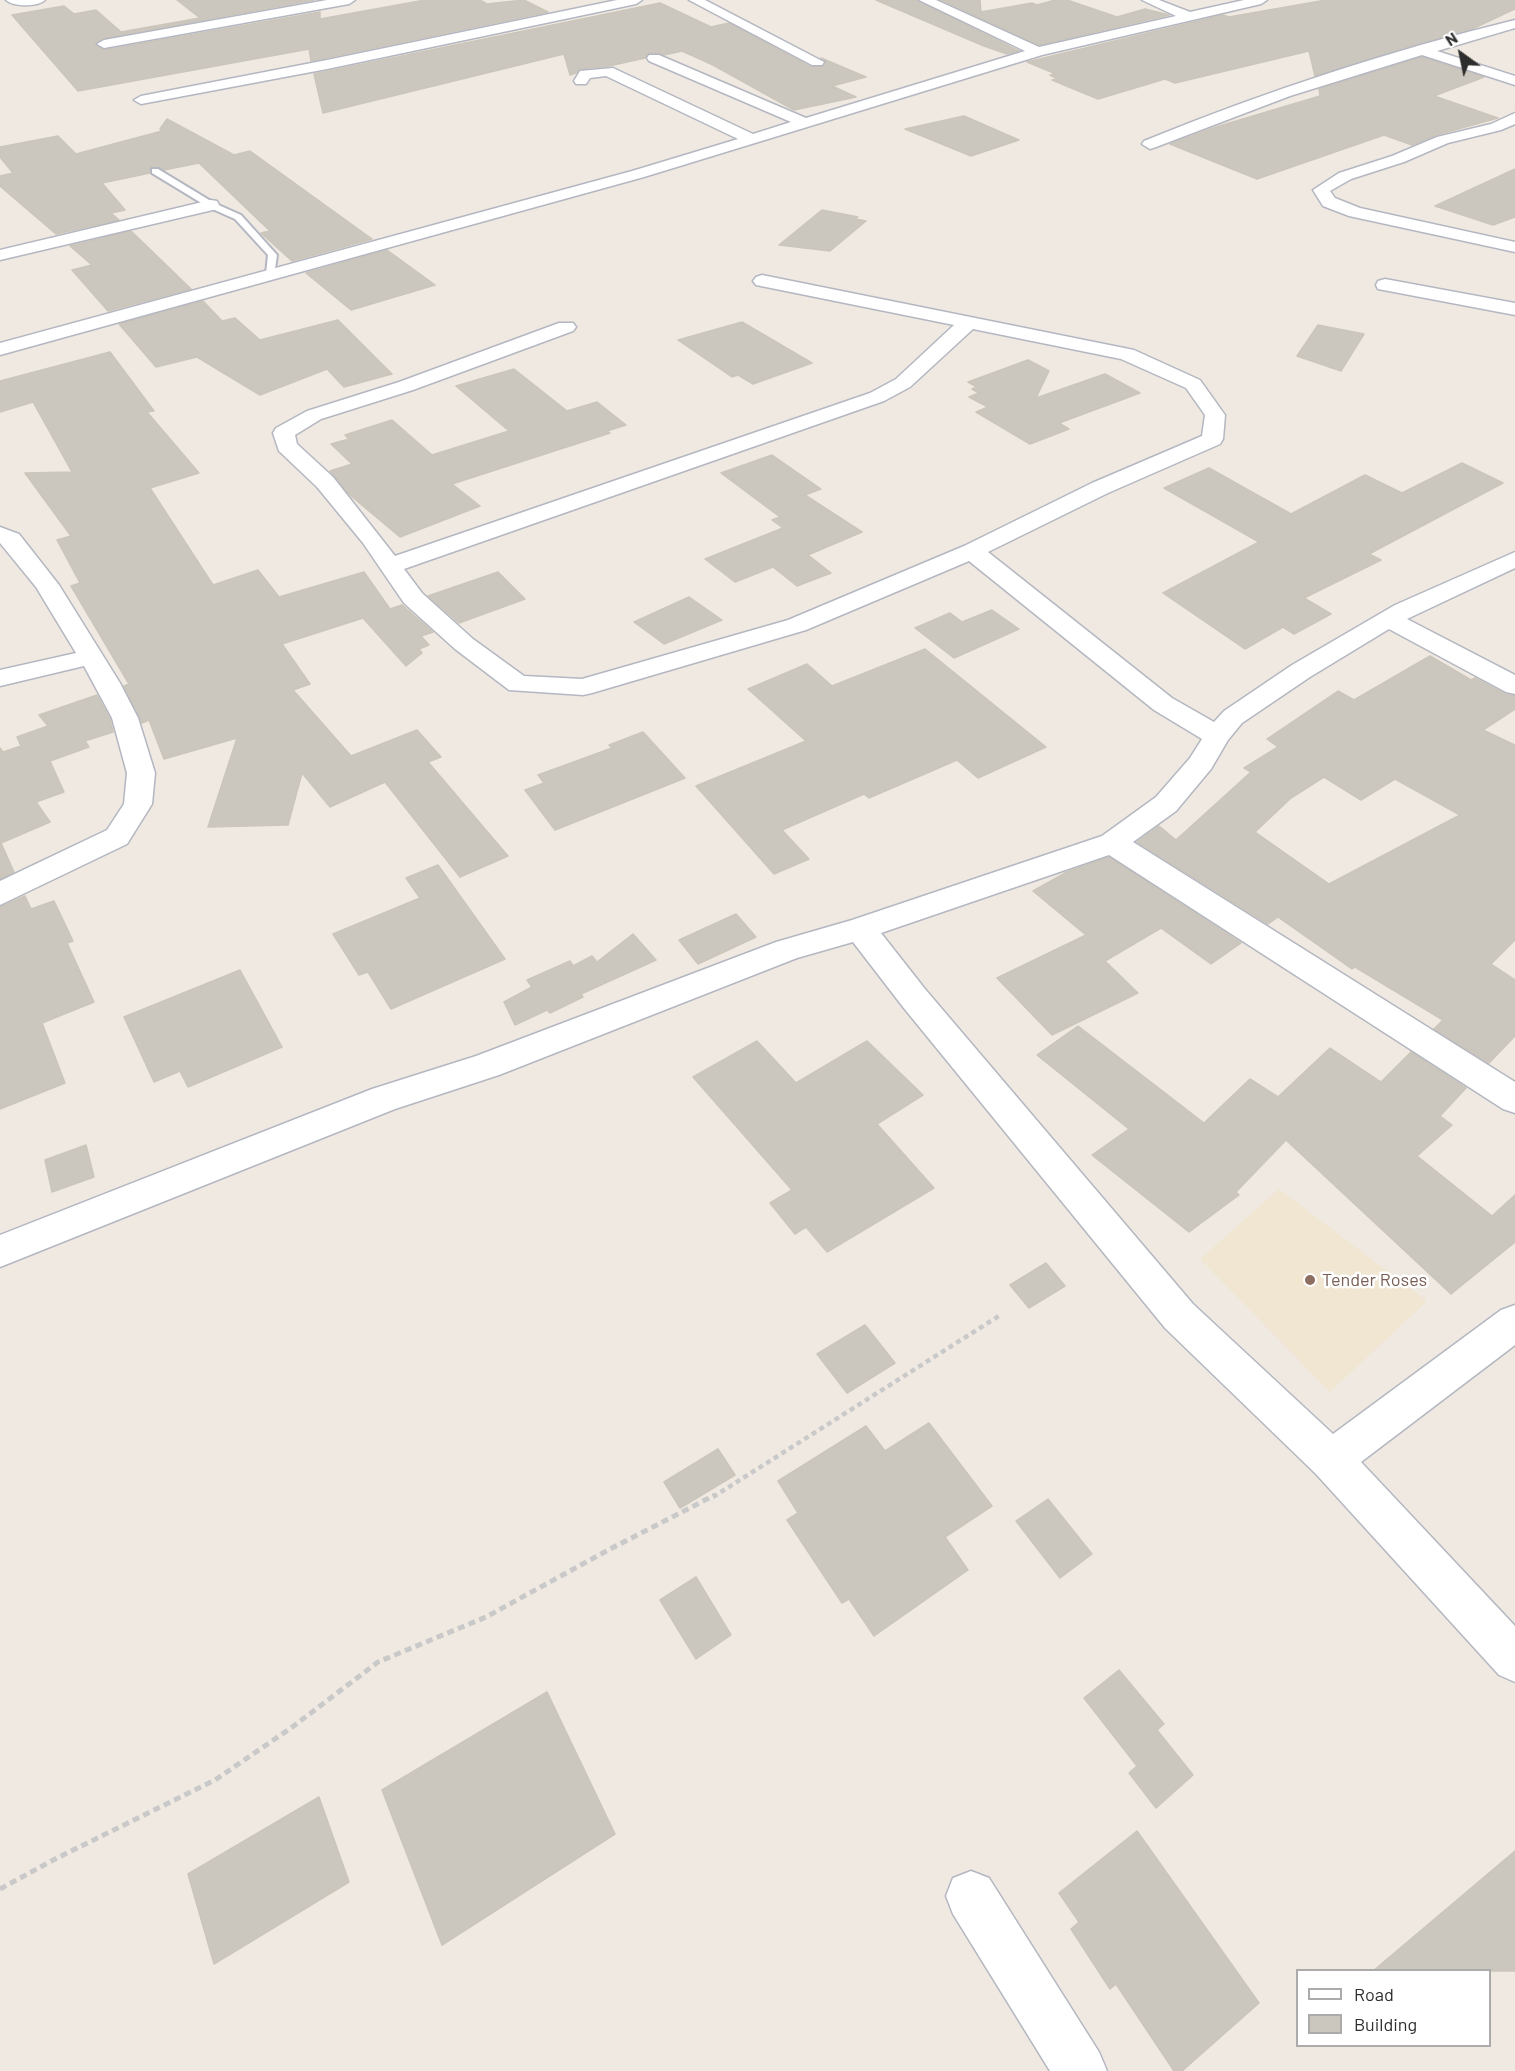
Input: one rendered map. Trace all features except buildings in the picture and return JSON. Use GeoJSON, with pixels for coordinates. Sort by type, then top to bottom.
{"type":"FeatureCollection","features":[{"type":"Feature","properties":{"kind":"street"},"geometry":{"type":"LineString","coordinates":[[12,0],[39,0]]}},
{"type":"Feature","properties":{"kind":"street"},"geometry":{"type":"LineString","coordinates":[[104,44],[349,0]]}},
{"type":"Feature","properties":{"kind":"street"},"geometry":{"type":"LineString","coordinates":[[141,100],[276,76],[636,0]]}},
{"type":"Feature","properties":{"kind":"street"},"geometry":{"type":"LineString","coordinates":[[696,0],[817,62]]}},
{"type":"Feature","properties":{"kind":"street"},"geometry":{"type":"LineString","coordinates":[[925,0],[1038,52]]}},
{"type":"Feature","properties":{"kind":"street"},"geometry":{"type":"LineString","coordinates":[[1148,0],[1190,17]]}},
{"type":"Feature","properties":{"kind":"street"},"geometry":{"type":"LineString","coordinates":[[0,349],[638,174],[1038,52],[1261,0]]}},
{"type":"Feature","properties":{"kind":"street"},"geometry":{"type":"LineString","coordinates":[[1150,144],[1247,105],[1362,67],[1515,24]]}},
{"type":"Feature","properties":{"kind":"street"},"geometry":{"type":"LineString","coordinates":[[1424,51],[1515,81]]}},
{"type":"Feature","properties":{"kind":"street"},"geometry":{"type":"LineString","coordinates":[[654,58],[803,122]]}},
{"type":"Feature","properties":{"kind":"street"},"geometry":{"type":"LineString","coordinates":[[580,81],[585,74],[608,71],[750,138]]}},
{"type":"Feature","properties":{"kind":"street"},"geometry":{"type":"LineString","coordinates":[[1515,118],[1496,127],[1443,140],[1398,159],[1345,176],[1322,190],[1329,202],[1355,212],[1515,247]]}},
{"type":"Feature","properties":{"kind":"street"},"geometry":{"type":"LineString","coordinates":[[0,255],[211,205]]}},
{"type":"Feature","properties":{"kind":"street"},"geometry":{"type":"LineString","coordinates":[[566,327],[406,386],[314,415],[284,433],[287,446],[325,482],[371,538],[413,598],[447,629],[518,684],[583,687],[797,626],[972,551],[1100,488],[1212,438],[1215,415],[1193,384],[1127,354],[762,281]]}},
{"type":"Feature","properties":{"kind":"street"},"geometry":{"type":"LineString","coordinates":[[1384,285],[1515,309]]}},
{"type":"Feature","properties":{"kind":"street"},"geometry":{"type":"LineString","coordinates":[[895,309],[907,330]]}},
{"type":"Feature","properties":{"kind":"street"},"geometry":{"type":"LineString","coordinates":[[389,566],[877,397],[903,383],[922,355],[969,322]]}},
{"type":"Feature","properties":{"kind":"street"},"geometry":{"type":"LineString","coordinates":[[0,534],[10,539],[47,585],[107,682],[125,718],[141,773],[138,804],[117,837],[0,894]]}},
{"type":"Feature","properties":{"kind":"street"},"geometry":{"type":"LineString","coordinates":[[972,551],[1164,704],[1217,735]]}},
{"type":"Feature","properties":{"kind":"street"},"geometry":{"type":"LineString","coordinates":[[0,1251],[384,1099],[487,1066],[787,950],[860,929],[1112,843],[1166,804],[1201,763],[1217,735],[1233,717],[1301,671],[1389,619],[1515,559]]}},
{"type":"Feature","properties":{"kind":"street"},"geometry":{"type":"LineString","coordinates":[[1389,619],[1515,686]]}},
{"type":"Feature","properties":{"kind":"street"},"geometry":{"type":"LineString","coordinates":[[0,678],[90,657]]}},
{"type":"Feature","properties":{"kind":"street"},"geometry":{"type":"LineString","coordinates":[[1112,843],[1515,1099]]}},
{"type":"Feature","properties":{"kind":"street"},"geometry":{"type":"LineString","coordinates":[[860,929],[922,1008],[1179,1316],[1331,1460],[1515,1659]]}},
{"type":"Feature","properties":{"kind":"street"},"geometry":{"type":"LineString","coordinates":[[1331,1460],[1515,1322]]}},
{"type":"Feature","properties":{"kind":"street"},"geometry":{"type":"LineString","coordinates":[[971,1896],[1080,2071]]}},
{"type":"Feature","properties":{"kind":"lane"},"geometry":{"type":"LineString","coordinates":[[154,171],[211,205],[238,217],[273,255],[271,274]]}},
{"type":"Feature","properties":{"kind":"path"},"geometry":{"type":"LineString","coordinates":[[0,1889],[57,1858],[215,1780],[291,1728],[378,1662],[486,1617],[703,1503],[1002,1314]]}},
{"type":"Feature","properties":{"kind":"shaded area","name":"Tender Roses"},"geometry":{"type":"Polygon","coordinates":[[[1279,1189],[1427,1301],[1330,1392],[1200,1259],[1279,1189]]]}},
{"type":"Feature","properties":{"kind":"place","name":"Tender Roses"},"geometry":{"type":"Point","coordinates":[1310,1280]}}]}
